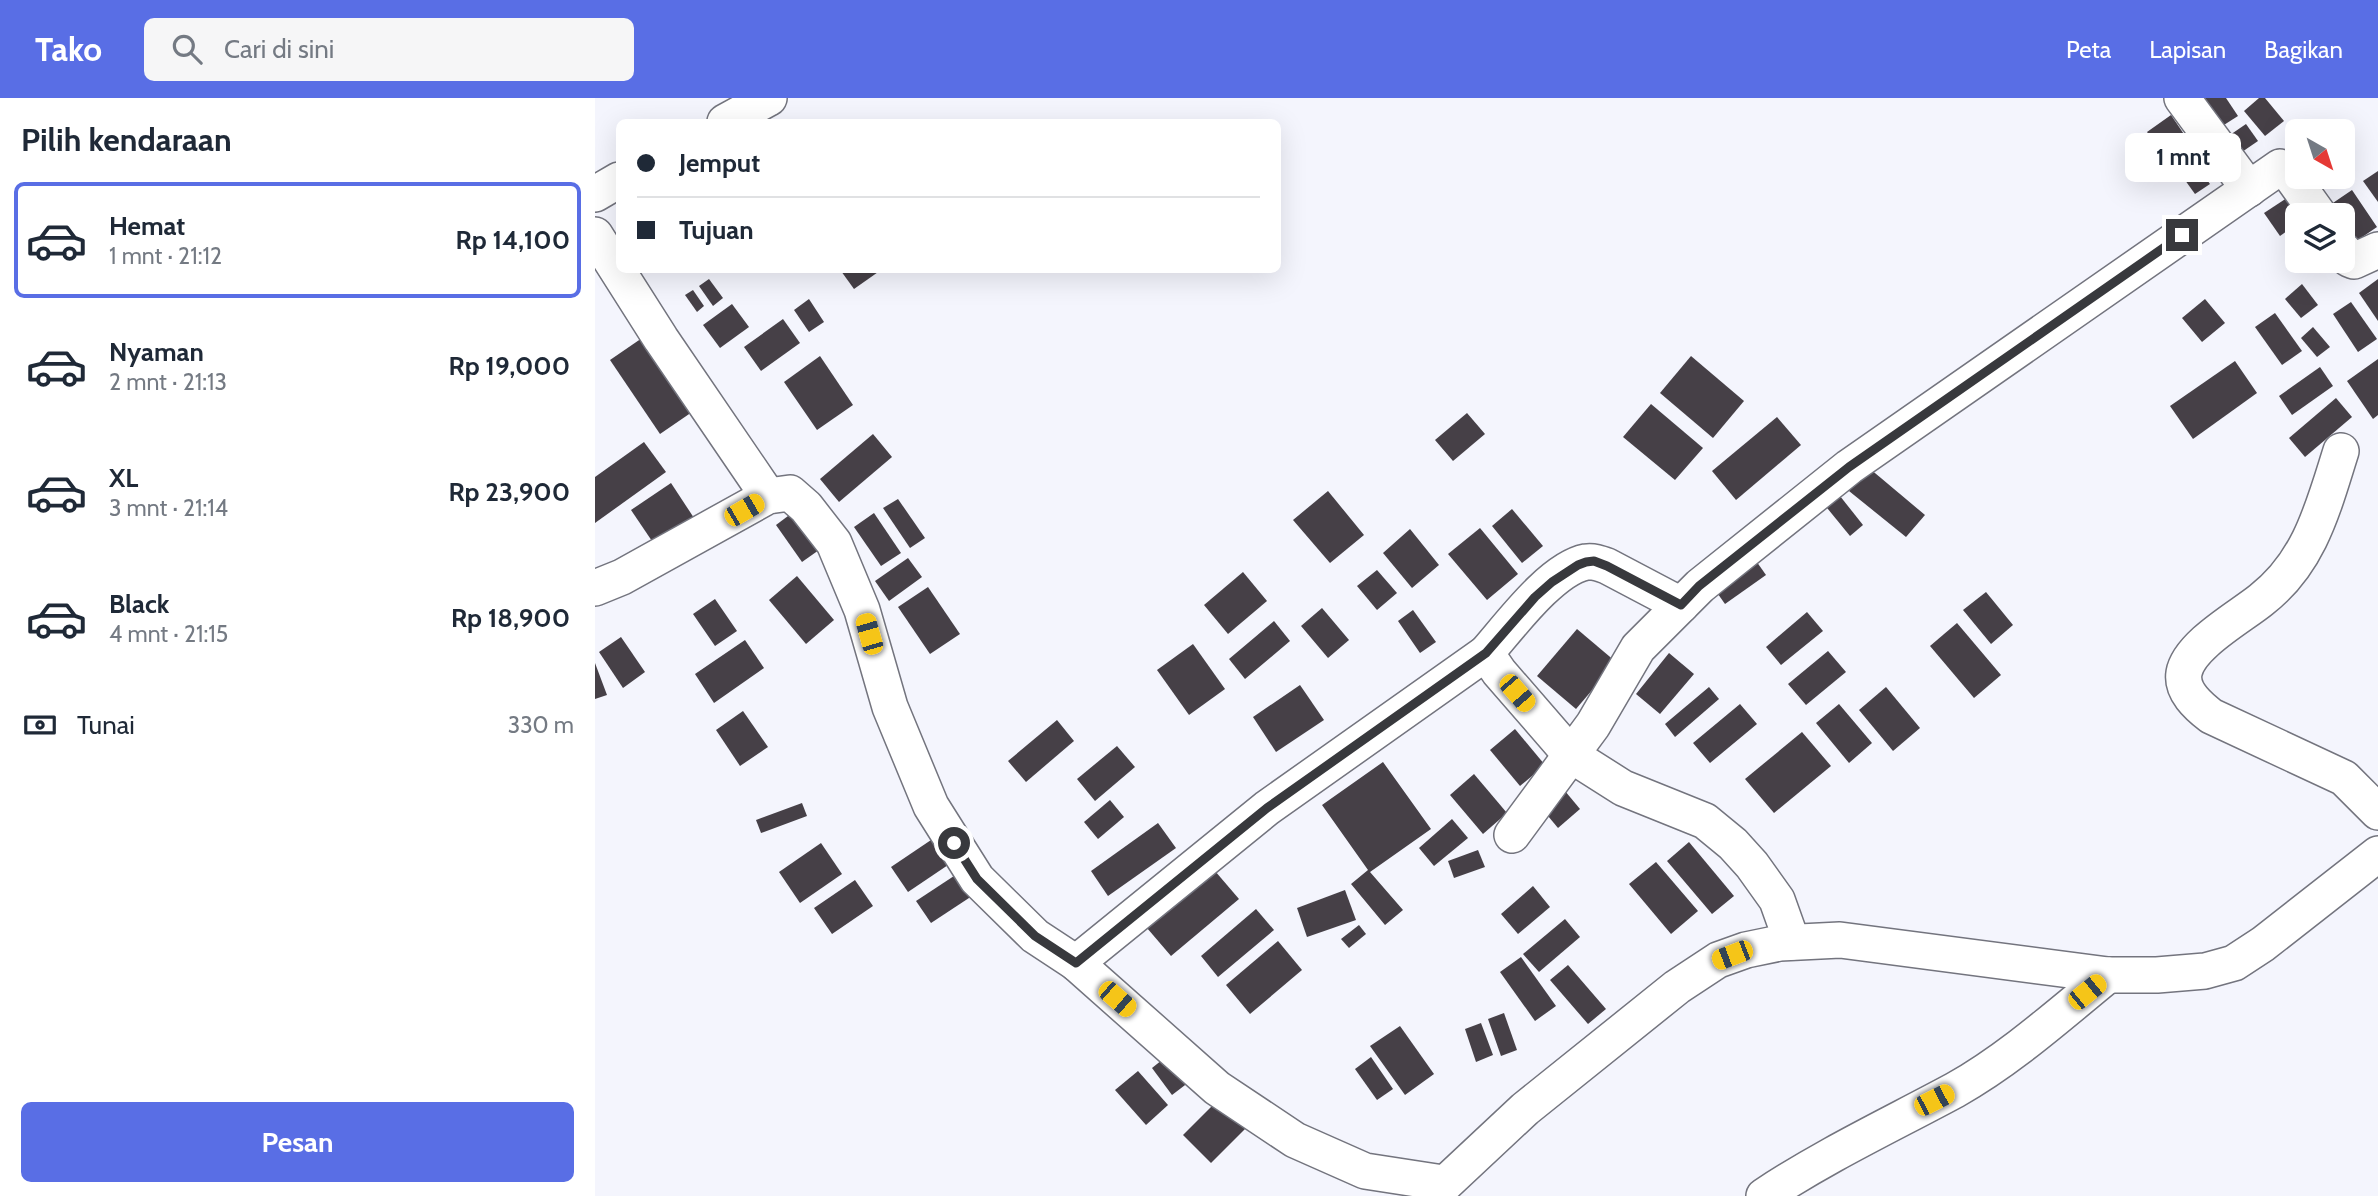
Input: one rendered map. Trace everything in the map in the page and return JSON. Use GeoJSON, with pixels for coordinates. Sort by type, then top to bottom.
{"type":"FeatureCollection","features":[{"type":"Feature","properties":{"kind":"street"},"geometry":{"type":"LineString","coordinates":[[730,119],[769,98]]}},
{"type":"Feature","properties":{"kind":"street"},"geometry":{"type":"LineString","coordinates":[[2182,98],[2249,189]]}},
{"type":"Feature","properties":{"kind":"street"},"geometry":{"type":"LineString","coordinates":[[1512,835],[1593,724],[1638,648],[1699,586],[1849,467],[2283,166],[2310,203]]}},
{"type":"Feature","properties":{"kind":"street"},"geometry":{"type":"LineString","coordinates":[[595,194],[616,182]]}},
{"type":"Feature","properties":{"kind":"street"},"geometry":{"type":"LineString","coordinates":[[595,235],[616,268]]}},
{"type":"Feature","properties":{"kind":"street"},"geometry":{"type":"LineString","coordinates":[[2355,261],[2378,250]]}},
{"type":"Feature","properties":{"kind":"street"},"geometry":{"type":"LineString","coordinates":[[619,273],[661,340],[768,496]]}},
{"type":"Feature","properties":{"kind":"street"},"geometry":{"type":"LineString","coordinates":[[2341,451],[2314,533],[2292,569],[2263,598],[2193,654],[2184,671],[2184,684],[2196,704],[2211,716],[2344,778],[2378,813]]}},
{"type":"Feature","properties":{"kind":"street"},"geometry":{"type":"LineString","coordinates":[[595,589],[633,572],[768,496],[790,493],[806,507],[834,542],[862,610],[890,707],[931,806],[977,879],[1035,936],[1076,963],[1217,1088],[1295,1140],[1365,1171],[1440,1192],[1525,1109],[1677,987],[1718,960],[1746,950],[1793,942],[1840,940],[2108,975],[2205,971],[2234,963],[2263,944],[2378,855]]}},
{"type":"Feature","properties":{"kind":"street"},"geometry":{"type":"LineString","coordinates":[[1076,963],[1267,808],[1486,653],[1535,597],[1578,565],[1594,561],[1607,566],[1681,605]]}},
{"type":"Feature","properties":{"kind":"street"},"geometry":{"type":"LineString","coordinates":[[1486,653],[1499,672],[1571,755],[1623,788],[1705,821],[1724,836],[1752,865],[1777,900],[1793,942]]}},
{"type":"Feature","properties":{"kind":"street"},"geometry":{"type":"LineString","coordinates":[[1764,1196],[1845,1146],[1957,1089],[2021,1045],[2108,975]]}},
{"type":"Feature","properties":{"kind":"building"},"geometry":{"type":"Polygon","coordinates":[[[2195,98],[2226,98],[2238,116],[2216,130],[2195,98]]]}},
{"type":"Feature","properties":{"kind":"building"},"geometry":{"type":"Polygon","coordinates":[[[2259,98],[2265,98],[2284,121],[2265,136],[2244,111],[2259,98]]]}},
{"type":"Feature","properties":{"kind":"building"},"geometry":{"type":"Polygon","coordinates":[[[2171,115],[2192,146],[2169,162],[2147,132],[2171,115]]]}},
{"type":"Feature","properties":{"kind":"building"},"geometry":{"type":"Polygon","coordinates":[[[2246,124],[2258,141],[2239,154],[2227,137],[2246,124]]]}},
{"type":"Feature","properties":{"kind":"building"},"geometry":{"type":"Polygon","coordinates":[[[2192,159],[2210,184],[2195,194],[2177,169],[2192,159]]]}},
{"type":"Feature","properties":{"kind":"building"},"geometry":{"type":"Polygon","coordinates":[[[2378,171],[2378,202],[2363,181],[2378,171]]]}},
{"type":"Feature","properties":{"kind":"building"},"geometry":{"type":"Polygon","coordinates":[[[2352,190],[2377,227],[2355,242],[2355,203],[2333,203],[2352,190]]]}},
{"type":"Feature","properties":{"kind":"building"},"geometry":{"type":"Polygon","coordinates":[[[2296,192],[2297,203],[2285,203],[2285,232],[2280,236],[2264,213],[2296,192]]]}},
{"type":"Feature","properties":{"kind":"building"},"geometry":{"type":"Polygon","coordinates":[[[842,273],[877,273],[854,289],[842,273]]]}},
{"type":"Feature","properties":{"kind":"building"},"geometry":{"type":"Polygon","coordinates":[[[709,279],[723,298],[713,306],[699,286],[709,279]]]}},
{"type":"Feature","properties":{"kind":"building"},"geometry":{"type":"Polygon","coordinates":[[[2378,279],[2378,321],[2359,293],[2378,279]]]}},
{"type":"Feature","properties":{"kind":"building"},"geometry":{"type":"Polygon","coordinates":[[[2302,284],[2318,305],[2301,318],[2285,299],[2302,284]]]}},
{"type":"Feature","properties":{"kind":"building"},"geometry":{"type":"Polygon","coordinates":[[[693,290],[704,306],[697,312],[685,295],[693,290]]]}},
{"type":"Feature","properties":{"kind":"building"},"geometry":{"type":"Polygon","coordinates":[[[809,299],[824,322],[809,332],[794,310],[809,299]]]}},
{"type":"Feature","properties":{"kind":"building"},"geometry":{"type":"Polygon","coordinates":[[[2205,299],[2225,323],[2202,342],[2182,318],[2205,299]]]}},
{"type":"Feature","properties":{"kind":"building"},"geometry":{"type":"Polygon","coordinates":[[[2351,302],[2377,339],[2358,352],[2333,314],[2351,302]]]}},
{"type":"Feature","properties":{"kind":"building"},"geometry":{"type":"Polygon","coordinates":[[[732,304],[749,327],[720,348],[703,325],[732,304]]]}},
{"type":"Feature","properties":{"kind":"building"},"geometry":{"type":"Polygon","coordinates":[[[2275,313],[2302,351],[2282,365],[2255,327],[2275,313]]]}},
{"type":"Feature","properties":{"kind":"building"},"geometry":{"type":"Polygon","coordinates":[[[783,319],[800,343],[761,371],[744,347],[783,319]]]}},
{"type":"Feature","properties":{"kind":"building"},"geometry":{"type":"Polygon","coordinates":[[[2313,327],[2330,347],[2317,357],[2301,338],[2313,327]]]}},
{"type":"Feature","properties":{"kind":"building"},"geometry":{"type":"Polygon","coordinates":[[[645,336],[695,410],[660,434],[610,360],[645,336]]]}},
{"type":"Feature","properties":{"kind":"building"},"geometry":{"type":"Polygon","coordinates":[[[820,356],[853,405],[817,430],[784,382],[820,356]]]}},
{"type":"Feature","properties":{"kind":"building"},"geometry":{"type":"Polygon","coordinates":[[[1691,356],[1744,401],[1713,438],[1660,393],[1691,356]]]}},
{"type":"Feature","properties":{"kind":"building"},"geometry":{"type":"Polygon","coordinates":[[[2378,359],[2378,415],[2373,419],[2347,381],[2378,359]]]}},
{"type":"Feature","properties":{"kind":"building"},"geometry":{"type":"Polygon","coordinates":[[[2235,361],[2257,393],[2193,439],[2170,406],[2235,361]]]}},
{"type":"Feature","properties":{"kind":"building"},"geometry":{"type":"Polygon","coordinates":[[[2320,367],[2333,386],[2292,415],[2279,396],[2320,367]]]}},
{"type":"Feature","properties":{"kind":"building"},"geometry":{"type":"Polygon","coordinates":[[[2336,398],[2352,417],[2305,457],[2289,438],[2336,398]]]}},
{"type":"Feature","properties":{"kind":"building"},"geometry":{"type":"Polygon","coordinates":[[[1651,404],[1703,448],[1675,480],[1623,437],[1651,404]]]}},
{"type":"Feature","properties":{"kind":"building"},"geometry":{"type":"Polygon","coordinates":[[[1467,413],[1485,434],[1453,461],[1435,440],[1467,413]]]}},
{"type":"Feature","properties":{"kind":"building"},"geometry":{"type":"Polygon","coordinates":[[[1777,417],[1801,445],[1736,500],[1712,471],[1777,417]]]}},
{"type":"Feature","properties":{"kind":"building"},"geometry":{"type":"Polygon","coordinates":[[[873,434],[892,457],[839,502],[820,479],[873,434]]]}},
{"type":"Feature","properties":{"kind":"building"},"geometry":{"type":"Polygon","coordinates":[[[644,442],[666,472],[595,523],[595,477],[644,442]]]}},
{"type":"Feature","properties":{"kind":"building"},"geometry":{"type":"Polygon","coordinates":[[[1869,468],[1925,515],[1906,537],[1849,491],[1869,468]]]}},
{"type":"Feature","properties":{"kind":"building"},"geometry":{"type":"Polygon","coordinates":[[[671,483],[696,521],[656,547],[631,510],[671,483]]]}},
{"type":"Feature","properties":{"kind":"building"},"geometry":{"type":"Polygon","coordinates":[[[1328,491],[1364,535],[1330,563],[1293,520],[1328,491]]]}},
{"type":"Feature","properties":{"kind":"building"},"geometry":{"type":"Polygon","coordinates":[[[1836,491],[1863,525],[1850,536],[1823,503],[1836,491]]]}},
{"type":"Feature","properties":{"kind":"building"},"geometry":{"type":"Polygon","coordinates":[[[898,499],[925,538],[910,548],[883,508],[898,499]]]}},
{"type":"Feature","properties":{"kind":"building"},"geometry":{"type":"Polygon","coordinates":[[[1512,509],[1543,546],[1522,563],[1492,526],[1512,509]]]}},
{"type":"Feature","properties":{"kind":"building"},"geometry":{"type":"Polygon","coordinates":[[[792,513],[819,550],[802,562],[776,525],[792,513]]]}},
{"type":"Feature","properties":{"kind":"building"},"geometry":{"type":"Polygon","coordinates":[[[874,513],[901,553],[881,566],[854,527],[874,513]]]}},
{"type":"Feature","properties":{"kind":"building"},"geometry":{"type":"Polygon","coordinates":[[[1480,528],[1518,574],[1487,600],[1448,554],[1480,528]]]}},
{"type":"Feature","properties":{"kind":"building"},"geometry":{"type":"Polygon","coordinates":[[[1410,529],[1439,565],[1412,588],[1383,553],[1410,529]]]}},
{"type":"Feature","properties":{"kind":"building"},"geometry":{"type":"Polygon","coordinates":[[[908,558],[922,577],[889,601],[875,581],[908,558]]]}},
{"type":"Feature","properties":{"kind":"building"},"geometry":{"type":"Polygon","coordinates":[[[1754,558],[1766,575],[1725,604],[1713,587],[1754,558]]]}},
{"type":"Feature","properties":{"kind":"building"},"geometry":{"type":"Polygon","coordinates":[[[1377,570],[1397,593],[1377,610],[1357,586],[1377,570]]]}},
{"type":"Feature","properties":{"kind":"building"},"geometry":{"type":"Polygon","coordinates":[[[1243,572],[1267,601],[1228,634],[1204,605],[1243,572]]]}},
{"type":"Feature","properties":{"kind":"building"},"geometry":{"type":"Polygon","coordinates":[[[797,576],[834,620],[806,644],[769,600],[797,576]]]}},
{"type":"Feature","properties":{"kind":"building"},"geometry":{"type":"Polygon","coordinates":[[[928,587],[960,634],[930,654],[898,607],[928,587]]]}},
{"type":"Feature","properties":{"kind":"building"},"geometry":{"type":"Polygon","coordinates":[[[1986,592],[2013,625],[1991,644],[1963,610],[1986,592]]]}},
{"type":"Feature","properties":{"kind":"building"},"geometry":{"type":"Polygon","coordinates":[[[715,599],[737,631],[715,646],[693,614],[715,599]]]}},
{"type":"Feature","properties":{"kind":"building"},"geometry":{"type":"Polygon","coordinates":[[[1322,608],[1349,640],[1328,658],[1301,626],[1322,608]]]}},
{"type":"Feature","properties":{"kind":"building"},"geometry":{"type":"Polygon","coordinates":[[[1413,610],[1436,642],[1420,653],[1398,621],[1413,610]]]}},
{"type":"Feature","properties":{"kind":"building"},"geometry":{"type":"Polygon","coordinates":[[[1807,612],[1823,631],[1781,665],[1766,647],[1807,612]]]}},
{"type":"Feature","properties":{"kind":"building"},"geometry":{"type":"Polygon","coordinates":[[[1274,621],[1290,641],[1245,679],[1229,659],[1274,621]]]}},
{"type":"Feature","properties":{"kind":"building"},"geometry":{"type":"Polygon","coordinates":[[[1957,623],[2001,675],[1974,698],[1930,646],[1957,623]]]}},
{"type":"Feature","properties":{"kind":"building"},"geometry":{"type":"Polygon","coordinates":[[[1577,629],[1616,662],[1576,709],[1537,676],[1577,629]]]}},
{"type":"Feature","properties":{"kind":"building"},"geometry":{"type":"Polygon","coordinates":[[[621,637],[645,672],[623,688],[599,652],[621,637]]]}},
{"type":"Feature","properties":{"kind":"building"},"geometry":{"type":"Polygon","coordinates":[[[745,640],[764,668],[714,703],[695,674],[745,640]]]}},
{"type":"Feature","properties":{"kind":"building"},"geometry":{"type":"Polygon","coordinates":[[[1193,644],[1225,689],[1189,715],[1157,670],[1193,644]]]}},
{"type":"Feature","properties":{"kind":"building"},"geometry":{"type":"Polygon","coordinates":[[[1828,651],[1846,672],[1806,705],[1788,684],[1828,651]]]}},
{"type":"Feature","properties":{"kind":"building"},"geometry":{"type":"Polygon","coordinates":[[[1669,653],[1694,674],[1660,714],[1636,694],[1669,653]]]}},
{"type":"Feature","properties":{"kind":"building"},"geometry":{"type":"Polygon","coordinates":[[[595,663],[607,695],[595,699],[595,663]]]}},
{"type":"Feature","properties":{"kind":"building"},"geometry":{"type":"Polygon","coordinates":[[[1300,685],[1324,720],[1276,752],[1253,717],[1300,685]]]}},
{"type":"Feature","properties":{"kind":"building"},"geometry":{"type":"Polygon","coordinates":[[[1709,687],[1719,699],[1675,737],[1665,724],[1709,687]]]}},
{"type":"Feature","properties":{"kind":"building"},"geometry":{"type":"Polygon","coordinates":[[[1886,687],[1920,728],[1893,751],[1859,710],[1886,687]]]}},
{"type":"Feature","properties":{"kind":"building"},"geometry":{"type":"Polygon","coordinates":[[[1740,704],[1757,724],[1710,763],[1693,743],[1740,704]]]}},
{"type":"Feature","properties":{"kind":"building"},"geometry":{"type":"Polygon","coordinates":[[[1839,704],[1872,743],[1849,763],[1816,723],[1839,704]]]}},
{"type":"Feature","properties":{"kind":"building"},"geometry":{"type":"Polygon","coordinates":[[[743,711],[768,747],[740,766],[716,730],[743,711]]]}},
{"type":"Feature","properties":{"kind":"building"},"geometry":{"type":"Polygon","coordinates":[[[1057,720],[1074,741],[1026,782],[1008,761],[1057,720]]]}},
{"type":"Feature","properties":{"kind":"building"},"geometry":{"type":"Polygon","coordinates":[[[1515,729],[1545,765],[1520,786],[1490,750],[1515,729]]]}},
{"type":"Feature","properties":{"kind":"building"},"geometry":{"type":"Polygon","coordinates":[[[1802,732],[1831,766],[1774,813],[1745,779],[1802,732]]]}},
{"type":"Feature","properties":{"kind":"building"},"geometry":{"type":"Polygon","coordinates":[[[1117,746],[1135,767],[1095,801],[1077,779],[1117,746]]]}},
{"type":"Feature","properties":{"kind":"building"},"geometry":{"type":"Polygon","coordinates":[[[1383,762],[1431,829],[1370,872],[1403,910],[1385,925],[1351,884],[1368,870],[1322,805],[1383,762]]]}},
{"type":"Feature","properties":{"kind":"building"},"geometry":{"type":"Polygon","coordinates":[[[1474,774],[1507,813],[1483,834],[1450,795],[1474,774]]]}},
{"type":"Feature","properties":{"kind":"building"},"geometry":{"type":"Polygon","coordinates":[[[1565,791],[1580,809],[1558,828],[1543,810],[1565,791]]]}},
{"type":"Feature","properties":{"kind":"building"},"geometry":{"type":"Polygon","coordinates":[[[1110,800],[1124,817],[1098,839],[1084,822],[1110,800]]]}},
{"type":"Feature","properties":{"kind":"building"},"geometry":{"type":"Polygon","coordinates":[[[802,803],[807,816],[761,833],[756,820],[802,803]]]}},
{"type":"Feature","properties":{"kind":"building"},"geometry":{"type":"Polygon","coordinates":[[[1452,819],[1468,838],[1434,866],[1419,848],[1452,819]]]}},
{"type":"Feature","properties":{"kind":"building"},"geometry":{"type":"Polygon","coordinates":[[[1158,823],[1176,848],[1108,896],[1091,871],[1158,823]]]}},
{"type":"Feature","properties":{"kind":"building"},"geometry":{"type":"Polygon","coordinates":[[[934,838],[951,863],[908,892],[891,867],[934,838]]]}},
{"type":"Feature","properties":{"kind":"building"},"geometry":{"type":"Polygon","coordinates":[[[1689,842],[1734,896],[1712,914],[1667,861],[1689,842]]]}},
{"type":"Feature","properties":{"kind":"building"},"geometry":{"type":"Polygon","coordinates":[[[821,843],[842,874],[800,903],[779,872],[821,843]]]}},
{"type":"Feature","properties":{"kind":"building"},"geometry":{"type":"Polygon","coordinates":[[[1478,850],[1485,867],[1454,878],[1448,861],[1478,850]]]}},
{"type":"Feature","properties":{"kind":"building"},"geometry":{"type":"Polygon","coordinates":[[[1656,862],[1698,911],[1671,934],[1629,884],[1656,862]]]}},
{"type":"Feature","properties":{"kind":"building"},"geometry":{"type":"Polygon","coordinates":[[[1215,871],[1239,899],[1171,956],[1147,928],[1215,871]]]}},
{"type":"Feature","properties":{"kind":"building"},"geometry":{"type":"Polygon","coordinates":[[[957,874],[972,896],[931,923],[916,901],[957,874]]]}},
{"type":"Feature","properties":{"kind":"building"},"geometry":{"type":"Polygon","coordinates":[[[855,880],[873,906],[832,934],[814,908],[855,880]]]}},
{"type":"Feature","properties":{"kind":"building"},"geometry":{"type":"Polygon","coordinates":[[[1533,886],[1550,907],[1518,934],[1501,914],[1533,886]]]}},
{"type":"Feature","properties":{"kind":"building"},"geometry":{"type":"Polygon","coordinates":[[[1345,890],[1356,920],[1307,937],[1297,908],[1345,890]]]}},
{"type":"Feature","properties":{"kind":"building"},"geometry":{"type":"Polygon","coordinates":[[[1256,909],[1274,930],[1218,977],[1201,956],[1256,909]]]}},
{"type":"Feature","properties":{"kind":"building"},"geometry":{"type":"Polygon","coordinates":[[[1565,919],[1580,937],[1539,972],[1523,954],[1565,919]]]}},
{"type":"Feature","properties":{"kind":"building"},"geometry":{"type":"Polygon","coordinates":[[[1359,925],[1366,934],[1349,948],[1341,939],[1359,925]]]}},
{"type":"Feature","properties":{"kind":"building"},"geometry":{"type":"Polygon","coordinates":[[[1278,941],[1302,970],[1250,1014],[1226,985],[1278,941]]]}},
{"type":"Feature","properties":{"kind":"building"},"geometry":{"type":"Polygon","coordinates":[[[1521,957],[1556,1006],[1535,1021],[1500,972],[1521,957]]]}},
{"type":"Feature","properties":{"kind":"building"},"geometry":{"type":"Polygon","coordinates":[[[1568,965],[1606,1009],[1588,1024],[1550,980],[1568,965]]]}},
{"type":"Feature","properties":{"kind":"building"},"geometry":{"type":"Polygon","coordinates":[[[1504,1013],[1517,1050],[1501,1056],[1488,1019],[1504,1013]]]}},
{"type":"Feature","properties":{"kind":"building"},"geometry":{"type":"Polygon","coordinates":[[[1481,1023],[1493,1055],[1476,1062],[1465,1029],[1481,1023]]]}},
{"type":"Feature","properties":{"kind":"building"},"geometry":{"type":"Polygon","coordinates":[[[1400,1026],[1434,1074],[1405,1095],[1370,1046],[1400,1026]]]}},
{"type":"Feature","properties":{"kind":"building"},"geometry":{"type":"Polygon","coordinates":[[[1172,1052],[1193,1079],[1172,1095],[1152,1068],[1172,1052]]]}},
{"type":"Feature","properties":{"kind":"building"},"geometry":{"type":"Polygon","coordinates":[[[1371,1057],[1393,1089],[1377,1100],[1355,1069],[1371,1057]]]}},
{"type":"Feature","properties":{"kind":"building"},"geometry":{"type":"Polygon","coordinates":[[[1138,1071],[1168,1105],[1146,1125],[1115,1090],[1138,1071]]]}},
{"type":"Feature","properties":{"kind":"building"},"geometry":{"type":"Polygon","coordinates":[[[1224,1094],[1252,1122],[1211,1163],[1183,1135],[1224,1094]]]}},
{"type":"Feature","properties":{"kind":"route"},"geometry":{"type":"LineString","coordinates":[[954,843],[977,879],[1035,936],[1076,963],[1267,808],[1486,653],[1535,597],[1552,582],[1578,565],[1594,561],[1681,605],[1699,586],[1849,467],[2182,235]]}}]}
